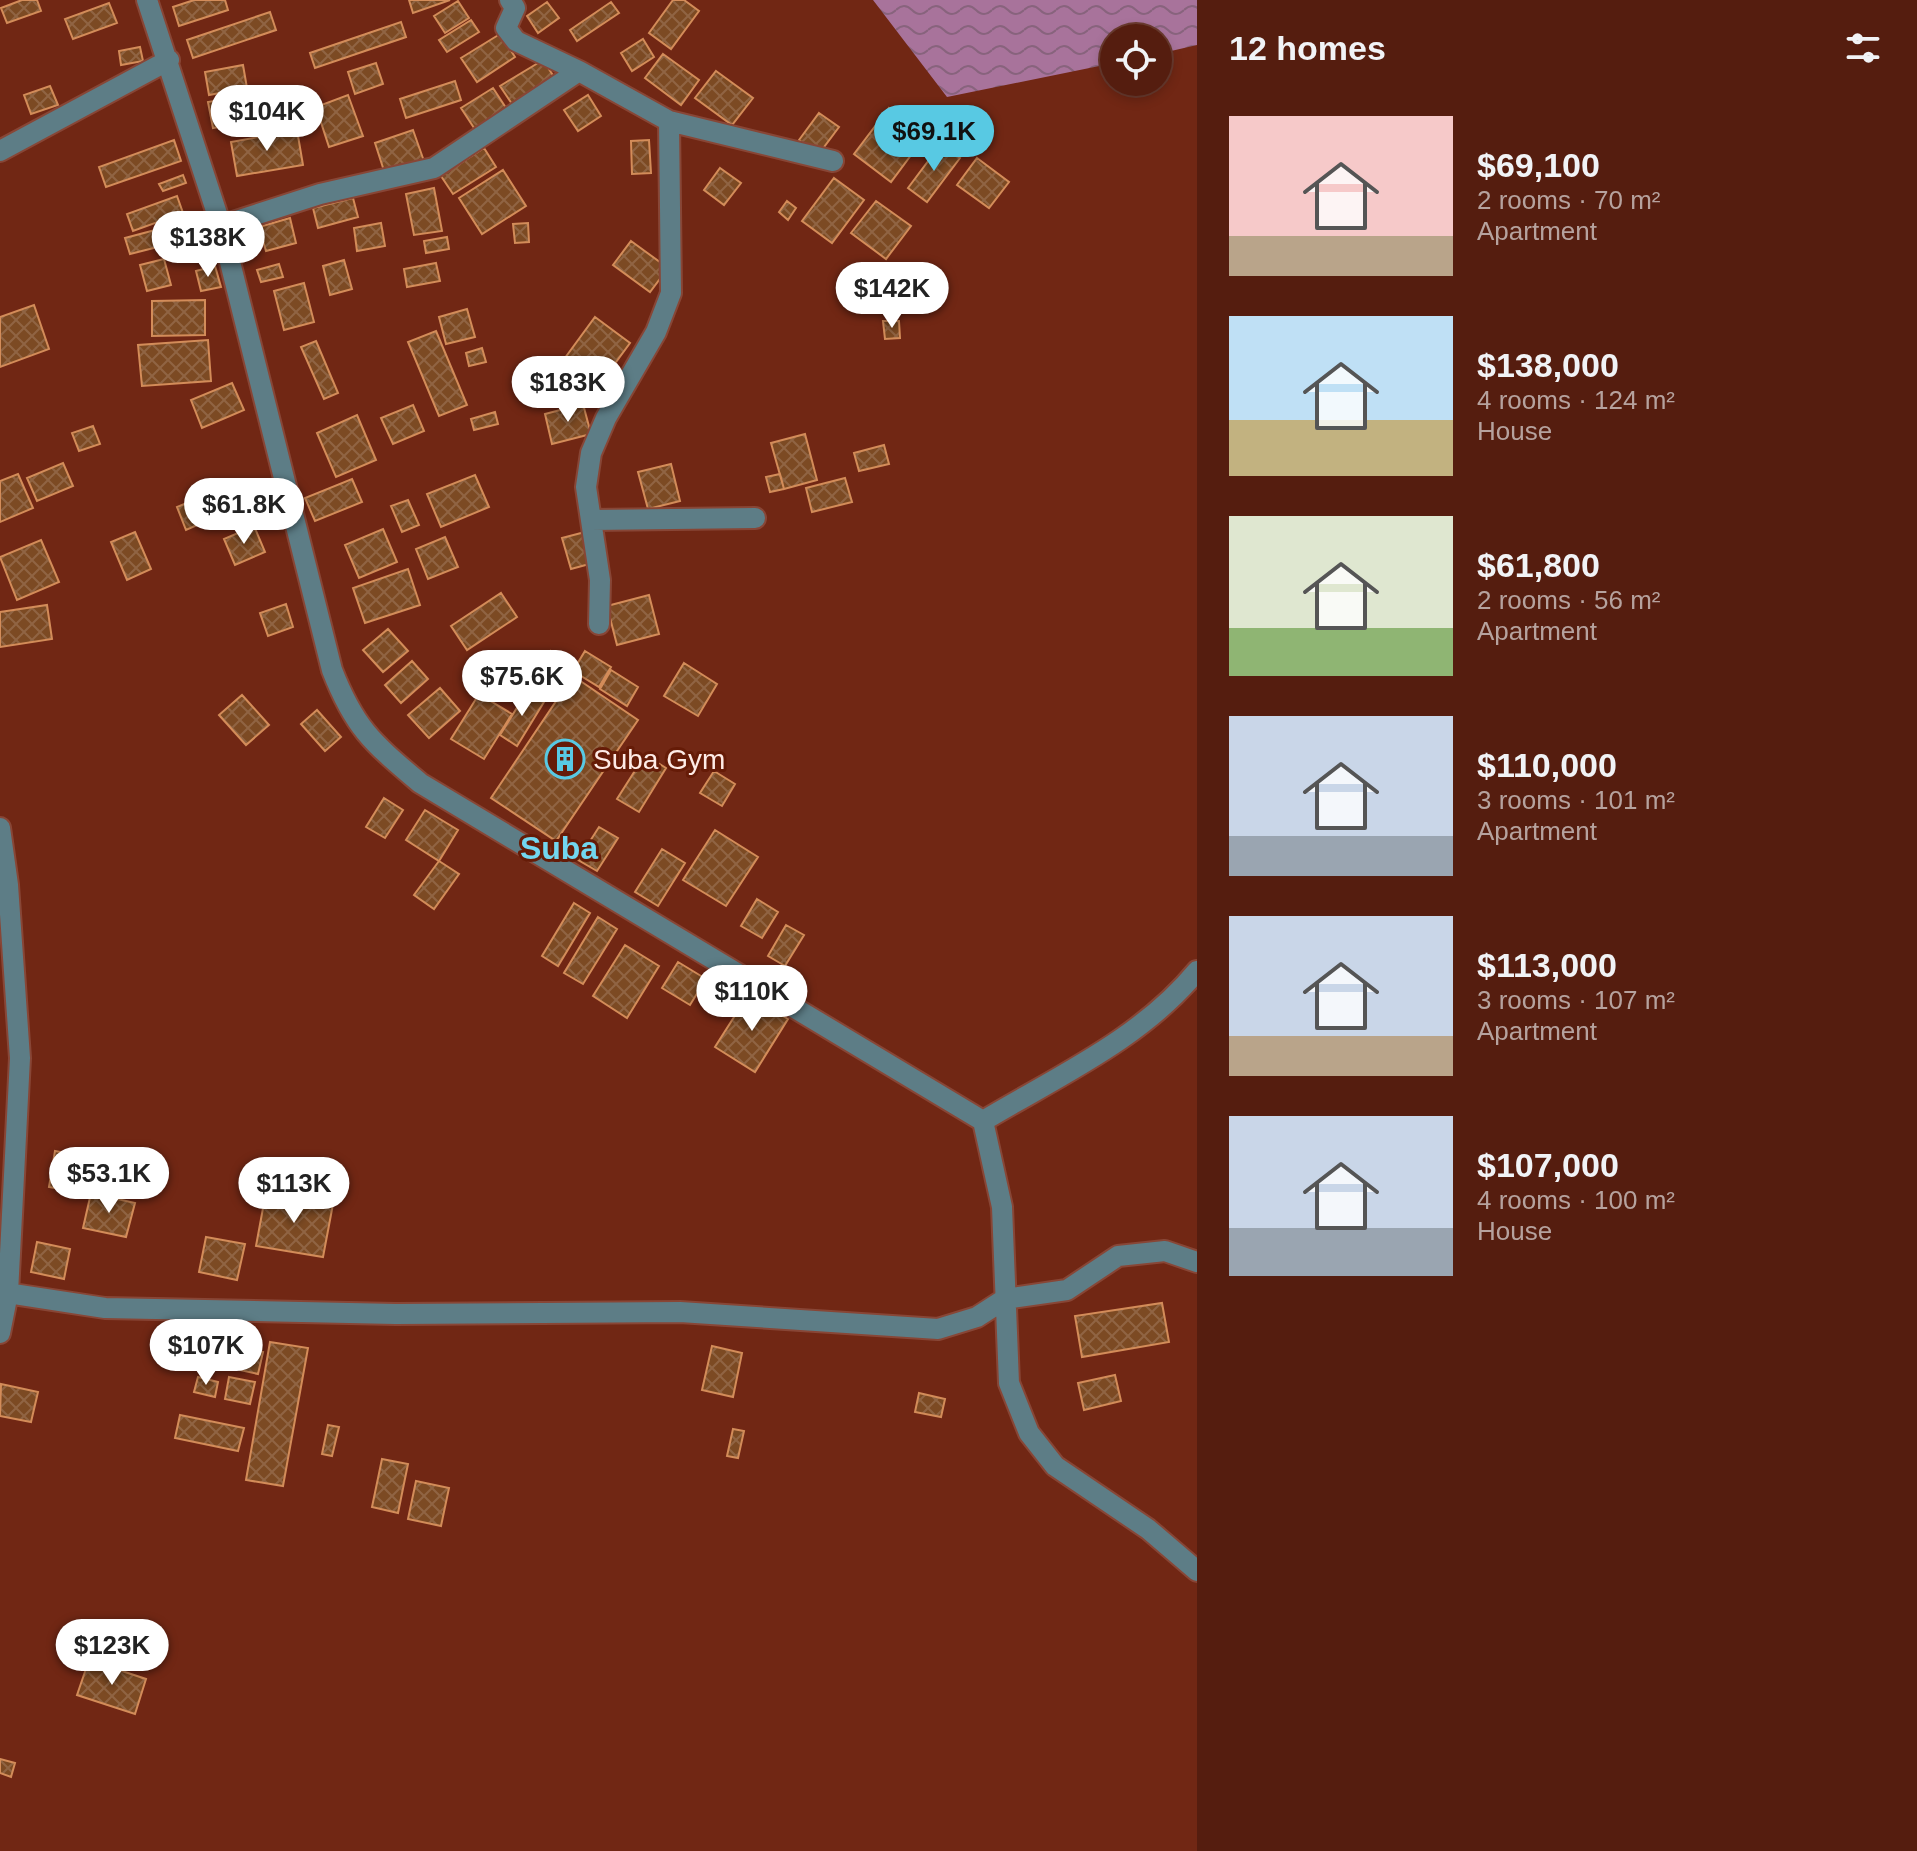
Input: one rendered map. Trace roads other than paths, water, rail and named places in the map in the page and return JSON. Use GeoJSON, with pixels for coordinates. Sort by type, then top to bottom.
{"type":"FeatureCollection","features":[{"type":"Feature","properties":{"kind":"street"},"geometry":{"type":"LineString","coordinates":[[147,0],[221,226],[332,670],[348,711],[374,744],[420,783],[983,1121],[1002,1207],[1009,1383],[1029,1433],[1055,1466],[1148,1529],[1197,1571]]}},
{"type":"Feature","properties":{"kind":"street"},"geometry":{"type":"LineString","coordinates":[[519,3],[506,28],[516,41],[579,71],[669,121],[833,161]]}},
{"type":"Feature","properties":{"kind":"street"},"geometry":{"type":"LineString","coordinates":[[0,151],[169,60]]}},
{"type":"Feature","properties":{"kind":"street"},"geometry":{"type":"LineString","coordinates":[[221,226],[320,194],[434,168],[579,71]]}},
{"type":"Feature","properties":{"kind":"street"},"geometry":{"type":"LineString","coordinates":[[599,624],[600,580],[586,487],[591,453],[606,418],[656,332],[671,293],[669,121]]}},
{"type":"Feature","properties":{"kind":"street"},"geometry":{"type":"LineString","coordinates":[[591,520],[755,518]]}},
{"type":"Feature","properties":{"kind":"street"},"geometry":{"type":"LineString","coordinates":[[0,828],[8,885],[20,1058],[0,1333]]}},
{"type":"Feature","properties":{"kind":"street"},"geometry":{"type":"LineString","coordinates":[[983,1121],[1140,1028],[1170,1004],[1197,971]]}},
{"type":"Feature","properties":{"kind":"street"},"geometry":{"type":"LineString","coordinates":[[4,1292],[105,1308],[396,1314],[680,1312],[938,1329],[977,1317],[1005,1299],[1067,1290],[1118,1256],[1165,1251],[1197,1262]]}},
{"type":"Feature","properties":{"kind":"water"},"geometry":{"type":"Polygon","coordinates":[[[873,0],[1197,0],[1197,45],[1172,51],[1172,24],[1100,24],[1100,66],[947,97],[873,0]]]}},
{"type":"Feature","properties":{"kind":"place","name":"Suba Gym"},"geometry":{"type":"Point","coordinates":[565,759]}},
{"type":"Feature","properties":{"kind":"district","name":"Suba"},"geometry":{"type":"Point","coordinates":[559,848]}}]}
